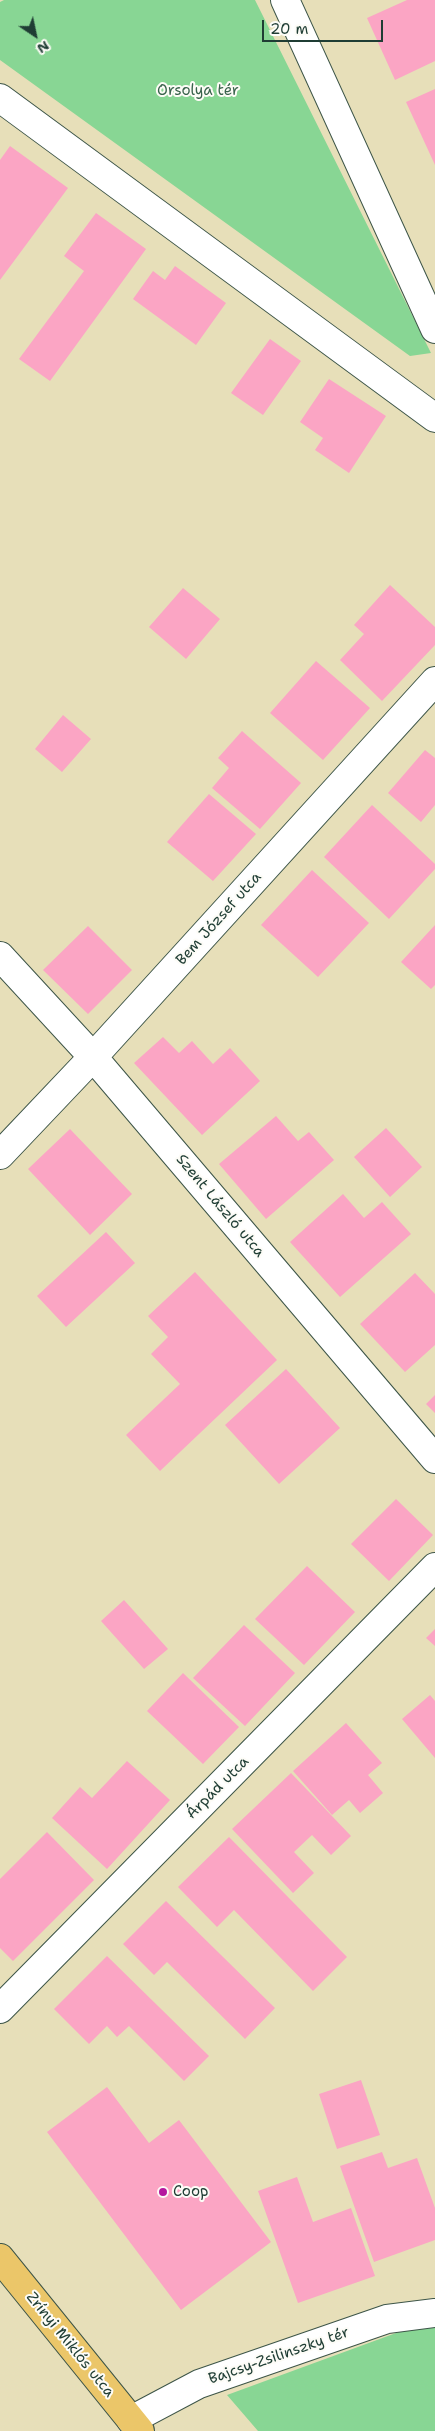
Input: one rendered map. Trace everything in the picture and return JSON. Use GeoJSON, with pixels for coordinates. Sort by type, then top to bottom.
{"type":"FeatureCollection","features":[{"type":"Feature","properties":{"kind":"main road","name":"Zrínyi Miklós utca"},"geometry":{"type":"LineString","coordinates":[[0,2258],[135,2426]]}},
{"type":"Feature","properties":{"kind":"street"},"geometry":{"type":"LineString","coordinates":[[285,0],[435,329]]}},
{"type":"Feature","properties":{"kind":"street"},"geometry":{"type":"LineString","coordinates":[[0,98],[435,418]]}},
{"type":"Feature","properties":{"kind":"street","name":"Bem József utca"},"geometry":{"type":"LineString","coordinates":[[0,1155],[93,1057],[435,681]]}},
{"type":"Feature","properties":{"kind":"street","name":"Szent László utca"},"geometry":{"type":"LineString","coordinates":[[0,956],[93,1057],[435,1459]]}},
{"type":"Feature","properties":{"kind":"street","name":"Árpád utca"},"geometry":{"type":"LineString","coordinates":[[0,2009],[435,1567]]}},
{"type":"Feature","properties":{"kind":"street","name":"Bajcsy-Zsilinszky tér"},"geometry":{"type":"LineString","coordinates":[[135,2426],[199,2384],[387,2319],[435,2313]]}},
{"type":"Feature","properties":{"kind":"green space","name":"Orsolya tér"},"geometry":{"type":"Polygon","coordinates":[[[4,0],[255,0],[431,353],[410,356],[0,60],[0,2],[4,0]]]}},
{"type":"Feature","properties":{"kind":"green space"},"geometry":{"type":"Polygon","coordinates":[[[426,2322],[435,2322],[435,2431],[258,2431],[227,2395],[426,2322]]]}},
{"type":"Feature","properties":{"kind":"building"},"geometry":{"type":"Polygon","coordinates":[[[407,0],[435,0],[435,61],[395,80],[367,18],[407,0]]]}},
{"type":"Feature","properties":{"kind":"building"},"geometry":{"type":"Polygon","coordinates":[[[435,89],[435,165],[406,102],[435,89]]]}},
{"type":"Feature","properties":{"kind":"building"},"geometry":{"type":"Polygon","coordinates":[[[10,146],[68,188],[0,280],[0,160],[10,146]]]}},
{"type":"Feature","properties":{"kind":"building"},"geometry":{"type":"Polygon","coordinates":[[[96,213],[146,249],[50,381],[19,359],[84,271],[64,256],[96,213]]]}},
{"type":"Feature","properties":{"kind":"building"},"geometry":{"type":"Polygon","coordinates":[[[175,266],[226,303],[196,345],[133,299],[153,271],[165,280],[175,266]]]}},
{"type":"Feature","properties":{"kind":"building"},"geometry":{"type":"Polygon","coordinates":[[[270,339],[301,361],[263,415],[231,393],[270,339]]]}},
{"type":"Feature","properties":{"kind":"building"},"geometry":{"type":"Polygon","coordinates":[[[329,379],[386,416],[349,473],[315,450],[323,438],[300,422],[329,379]]]}},
{"type":"Feature","properties":{"kind":"building"},"geometry":{"type":"Polygon","coordinates":[[[390,585],[435,627],[435,645],[382,701],[340,660],[364,634],[354,625],[390,585]]]}},
{"type":"Feature","properties":{"kind":"building"},"geometry":{"type":"Polygon","coordinates":[[[183,588],[220,619],[186,659],[149,627],[183,588]]]}},
{"type":"Feature","properties":{"kind":"building"},"geometry":{"type":"Polygon","coordinates":[[[316,661],[370,708],[323,760],[270,713],[316,661]]]}},
{"type":"Feature","properties":{"kind":"building"},"geometry":{"type":"Polygon","coordinates":[[[63,715],[91,739],[62,772],[35,749],[63,715]]]}},
{"type":"Feature","properties":{"kind":"building"},"geometry":{"type":"Polygon","coordinates":[[[242,731],[301,783],[260,829],[212,788],[229,768],[218,758],[242,731]]]}},
{"type":"Feature","properties":{"kind":"building"},"geometry":{"type":"Polygon","coordinates":[[[425,750],[435,758],[435,805],[421,822],[388,793],[425,750]]]}},
{"type":"Feature","properties":{"kind":"building"},"geometry":{"type":"Polygon","coordinates":[[[209,794],[256,834],[213,881],[167,842],[209,794]]]}},
{"type":"Feature","properties":{"kind":"building"},"geometry":{"type":"Polygon","coordinates":[[[372,805],[435,864],[435,869],[389,919],[324,857],[372,805]]]}},
{"type":"Feature","properties":{"kind":"building"},"geometry":{"type":"Polygon","coordinates":[[[312,870],[369,923],[318,977],[261,925],[312,870]]]}},
{"type":"Feature","properties":{"kind":"building"},"geometry":{"type":"Polygon","coordinates":[[[435,925],[435,985],[431,989],[401,962],[435,925]]]}},
{"type":"Feature","properties":{"kind":"building"},"geometry":{"type":"Polygon","coordinates":[[[88,926],[132,970],[88,1014],[43,970],[88,926]]]}},
{"type":"Feature","properties":{"kind":"building"},"geometry":{"type":"Polygon","coordinates":[[[163,1037],[179,1053],[192,1041],[213,1064],[230,1048],[260,1081],[202,1135],[134,1063],[163,1037]]]}},
{"type":"Feature","properties":{"kind":"building"},"geometry":{"type":"Polygon","coordinates":[[[276,1116],[298,1141],[309,1132],[334,1160],[266,1219],[219,1164],[276,1116]]]}},
{"type":"Feature","properties":{"kind":"building"},"geometry":{"type":"Polygon","coordinates":[[[386,1128],[422,1167],[390,1197],[354,1157],[386,1128]]]}},
{"type":"Feature","properties":{"kind":"building"},"geometry":{"type":"Polygon","coordinates":[[[70,1129],[132,1194],[90,1235],[28,1169],[70,1129]]]}},
{"type":"Feature","properties":{"kind":"building"},"geometry":{"type":"Polygon","coordinates":[[[343,1194],[364,1218],[382,1202],[411,1234],[340,1297],[290,1242],[343,1194]]]}},
{"type":"Feature","properties":{"kind":"building"},"geometry":{"type":"Polygon","coordinates":[[[106,1232],[135,1263],[66,1327],[37,1296],[106,1232]]]}},
{"type":"Feature","properties":{"kind":"building"},"geometry":{"type":"Polygon","coordinates":[[[195,1272],[277,1360],[160,1471],[126,1435],[180,1384],[151,1354],[168,1337],[148,1316],[195,1272]]]}},
{"type":"Feature","properties":{"kind":"building"},"geometry":{"type":"Polygon","coordinates":[[[415,1273],[435,1294],[435,1345],[405,1372],[360,1324],[415,1273]]]}},
{"type":"Feature","properties":{"kind":"building"},"geometry":{"type":"Polygon","coordinates":[[[286,1369],[340,1428],[279,1484],[225,1425],[286,1369]]]}},
{"type":"Feature","properties":{"kind":"building"},"geometry":{"type":"Polygon","coordinates":[[[435,1395],[435,1413],[426,1404],[435,1395]]]}},
{"type":"Feature","properties":{"kind":"building"},"geometry":{"type":"Polygon","coordinates":[[[396,1499],[433,1535],[389,1581],[351,1544],[396,1499]]]}},
{"type":"Feature","properties":{"kind":"building"},"geometry":{"type":"Polygon","coordinates":[[[307,1566],[355,1612],[304,1665],[255,1619],[307,1566]]]}},
{"type":"Feature","properties":{"kind":"building"},"geometry":{"type":"Polygon","coordinates":[[[124,1600],[168,1649],[144,1669],[101,1621],[124,1600]]]}},
{"type":"Feature","properties":{"kind":"building"},"geometry":{"type":"Polygon","coordinates":[[[244,1625],[295,1673],[245,1726],[193,1678],[244,1625]]]}},
{"type":"Feature","properties":{"kind":"building"},"geometry":{"type":"Polygon","coordinates":[[[435,1629],[435,1646],[426,1638],[435,1629]]]}},
{"type":"Feature","properties":{"kind":"building"},"geometry":{"type":"Polygon","coordinates":[[[183,1673],[239,1727],[203,1764],[147,1711],[183,1673]]]}},
{"type":"Feature","properties":{"kind":"building"},"geometry":{"type":"Polygon","coordinates":[[[430,1695],[435,1701],[435,1758],[402,1719],[430,1695]]]}},
{"type":"Feature","properties":{"kind":"building"},"geometry":{"type":"Polygon","coordinates":[[[346,1723],[382,1763],[368,1775],[383,1793],[360,1813],[349,1800],[332,1815],[293,1771],[346,1723]]]}},
{"type":"Feature","properties":{"kind":"building"},"geometry":{"type":"Polygon","coordinates":[[[127,1761],[170,1800],[107,1869],[52,1818],[80,1787],[92,1798],[127,1761]]]}},
{"type":"Feature","properties":{"kind":"building"},"geometry":{"type":"Polygon","coordinates":[[[291,1773],[351,1836],[331,1855],[312,1835],[294,1852],[314,1873],[293,1893],[232,1829],[291,1773]]]}},
{"type":"Feature","properties":{"kind":"building"},"geometry":{"type":"Polygon","coordinates":[[[47,1832],[94,1880],[13,1961],[0,1948],[0,1879],[47,1832]]]}},
{"type":"Feature","properties":{"kind":"building"},"geometry":{"type":"Polygon","coordinates":[[[229,1837],[347,1957],[313,1991],[234,1910],[217,1927],[178,1887],[229,1837]]]}},
{"type":"Feature","properties":{"kind":"building"},"geometry":{"type":"Polygon","coordinates":[[[166,1901],[275,2008],[245,2039],[167,1962],[154,1975],[123,1944],[166,1901]]]}},
{"type":"Feature","properties":{"kind":"building"},"geometry":{"type":"Polygon","coordinates":[[[107,1956],[209,2056],[184,2081],[129,2026],[117,2037],[107,2026],[89,2044],[54,2009],[107,1956]]]}},
{"type":"Feature","properties":{"kind":"building"},"geometry":{"type":"Polygon","coordinates":[[[361,2080],[380,2135],[337,2149],[319,2094],[361,2080]]]}},
{"type":"Feature","properties":{"kind":"building","name":"Coop"},"geometry":{"type":"Polygon","coordinates":[[[107,2087],[149,2143],[179,2120],[271,2242],[181,2310],[47,2132],[107,2087]]]}},
{"type":"Feature","properties":{"kind":"building"},"geometry":{"type":"Polygon","coordinates":[[[382,2152],[388,2168],[417,2158],[435,2208],[435,2240],[374,2262],[340,2166],[382,2152]]]}},
{"type":"Feature","properties":{"kind":"building"},"geometry":{"type":"Polygon","coordinates":[[[297,2177],[313,2222],[351,2208],[375,2276],[298,2303],[258,2191],[297,2177]]]}},
{"type":"Feature","properties":{"kind":"place","name":"Coop"},"geometry":{"type":"Point","coordinates":[163,2192]}}]}
